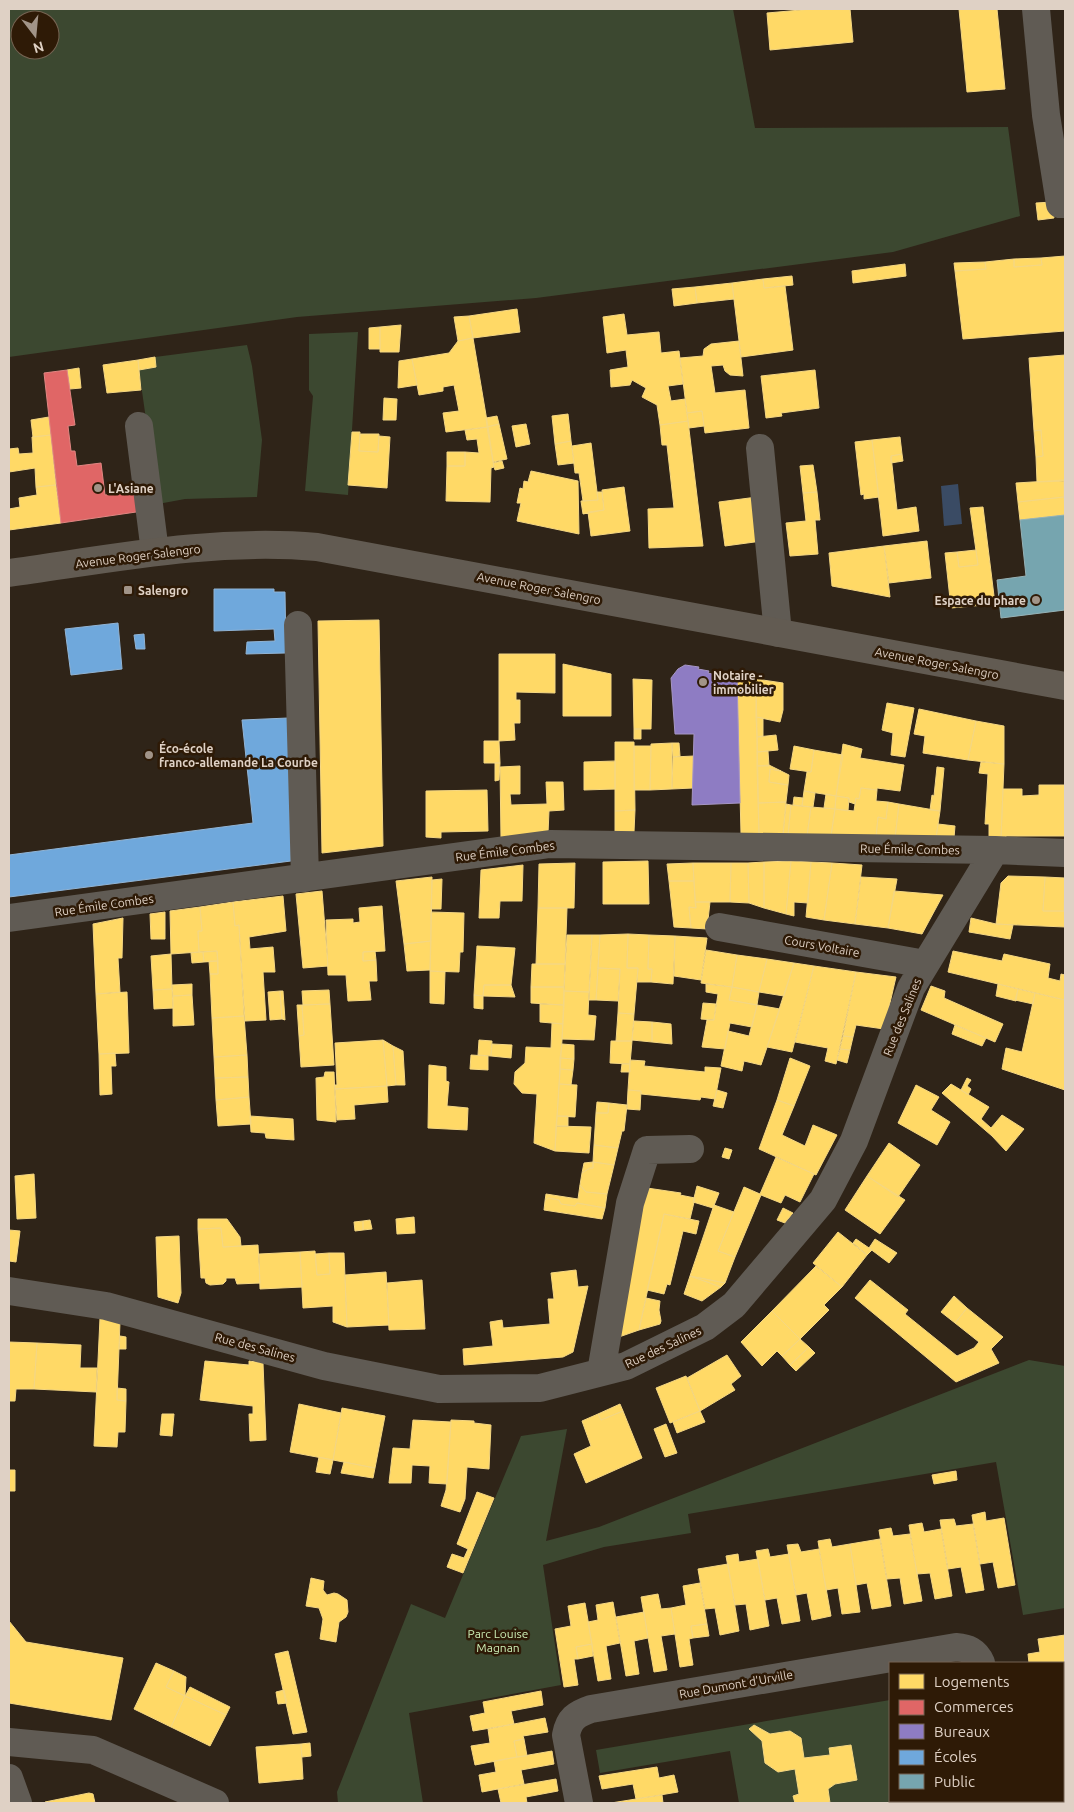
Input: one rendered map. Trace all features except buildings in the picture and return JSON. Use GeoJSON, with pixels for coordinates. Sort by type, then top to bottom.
{"type":"FeatureCollection","features":[{"type":"Feature","properties":{"kind":"main road","name":"Avenue Roger Salengro"},"geometry":{"type":"LineString","coordinates":[[9,572],[155,552],[234,545],[317,547],[1065,686]]}},
{"type":"Feature","properties":{"kind":"street"},"geometry":{"type":"LineString","coordinates":[[1036,9],[1056,116],[1060,204],[1065,204]]}},
{"type":"Feature","properties":{"kind":"street"},"geometry":{"type":"LineString","coordinates":[[139,426],[155,552]]}},
{"type":"Feature","properties":{"kind":"street"},"geometry":{"type":"LineString","coordinates":[[760,448],[778,633]]}},
{"type":"Feature","properties":{"kind":"street"},"geometry":{"type":"LineString","coordinates":[[298,625],[305,878]]}},
{"type":"Feature","properties":{"kind":"street","name":"Rue Émile Combes"},"geometry":{"type":"LineString","coordinates":[[9,918],[550,844],[995,850],[1065,853]]}},
{"type":"Feature","properties":{"kind":"street","name":"Rue des Salines"},"geometry":{"type":"LineString","coordinates":[[9,1291],[106,1306],[324,1366],[439,1389],[540,1388],[626,1366],[705,1327],[734,1305],[823,1200],[854,1141],[911,988],[995,850]]}},
{"type":"Feature","properties":{"kind":"street","name":"Cours Voltaire"},"geometry":{"type":"LineString","coordinates":[[719,928],[925,964]]}},
{"type":"Feature","properties":{"kind":"street"},"geometry":{"type":"LineString","coordinates":[[601,1372],[630,1203],[647,1150],[690,1149]]}},
{"type":"Feature","properties":{"kind":"street","name":"Rue Dumont d'Urville"},"geometry":{"type":"LineString","coordinates":[[580,1803],[566,1735],[568,1724],[576,1714],[591,1709],[956,1646],[967,1648],[974,1653],[980,1662]]}},
{"type":"Feature","properties":{"kind":"street"},"geometry":{"type":"LineString","coordinates":[[9,1742],[93,1750],[215,1803]]}},
{"type":"Feature","properties":{"kind":"green space"},"geometry":{"type":"Polygon","coordinates":[[[9,9],[733,9],[755,128],[1008,127],[1020,216],[893,252],[536,298],[297,317],[9,357],[9,9]]]}},
{"type":"Feature","properties":{"kind":"green space"},"geometry":{"type":"Polygon","coordinates":[[[358,332],[348,495],[305,491],[313,396],[309,390],[309,334],[358,332]]]}},
{"type":"Feature","properties":{"kind":"green space"},"geometry":{"type":"Polygon","coordinates":[[[247,345],[252,366],[262,440],[257,497],[185,499],[158,504],[139,370],[156,367],[155,357],[247,345]]]}},
{"type":"Feature","properties":{"kind":"green space","name":"Parc Louise Magnan"},"geometry":{"type":"Polygon","coordinates":[[[1029,1360],[1065,1366],[1065,1608],[1023,1615],[996,1462],[688,1514],[691,1533],[604,1547],[543,1565],[561,1685],[409,1713],[423,1803],[338,1803],[337,1792],[411,1604],[445,1618],[521,1436],[567,1429],[546,1541],[599,1527],[1029,1360]]]}},
{"type":"Feature","properties":{"kind":"green space"},"geometry":{"type":"Polygon","coordinates":[[[889,1700],[889,1802],[967,1803],[739,1803],[730,1751],[600,1773],[596,1750],[889,1700]]]}},
{"type":"Feature","properties":{"kind":"water"},"geometry":{"type":"Polygon","coordinates":[[[958,484],[962,524],[944,526],[941,486],[958,484]]]}},
{"type":"Feature","properties":{"kind":"place","name":"L'Asiane"},"geometry":{"type":"Point","coordinates":[98,488]}},
{"type":"Feature","properties":{"kind":"place","name":"Salengro"},"geometry":{"type":"Point","coordinates":[128,590]}},
{"type":"Feature","properties":{"kind":"place","name":"Espace du phare"},"geometry":{"type":"Point","coordinates":[1036,600]}},
{"type":"Feature","properties":{"kind":"place","name":"Notaire - immobilier"},"geometry":{"type":"Point","coordinates":[703,682]}},
{"type":"Feature","properties":{"kind":"place","name":"Éco-école franco-allemande La Courbe"},"geometry":{"type":"Point","coordinates":[149,755]}}]}
